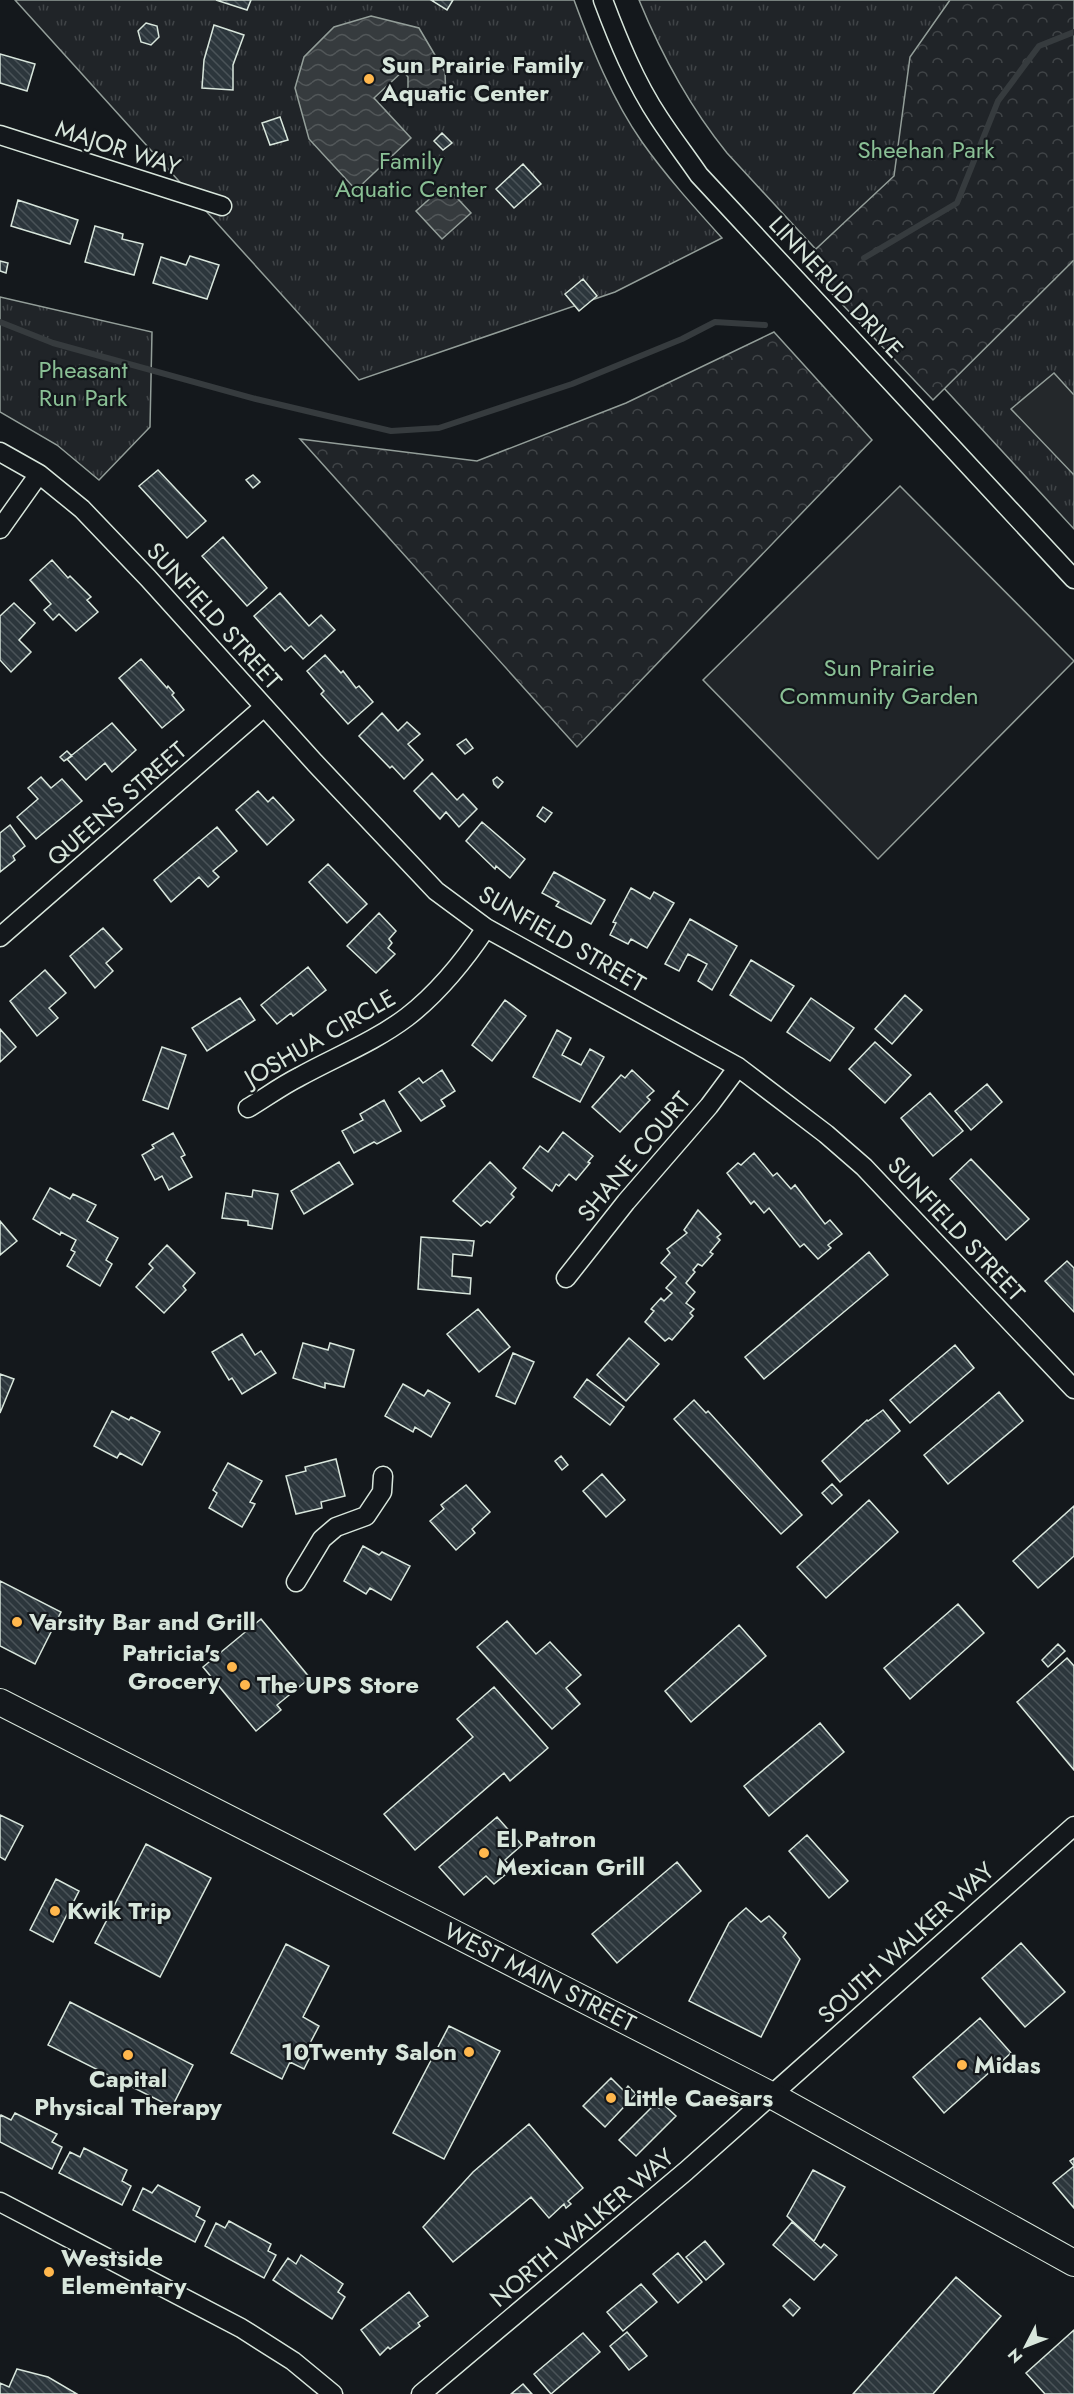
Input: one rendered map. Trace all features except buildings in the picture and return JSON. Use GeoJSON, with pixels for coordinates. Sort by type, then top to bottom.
{"type":"FeatureCollection","features":[{"type":"Feature","properties":{"kind":"main road","name":"WEST MAIN STREET"},"geometry":{"type":"LineString","coordinates":[[0,1702],[771,2095],[1074,2263]]}},
{"type":"Feature","properties":{"kind":"street","name":"LINNERUD DRIVE"},"geometry":{"type":"LineString","coordinates":[[603,0],[613,28],[642,88],[658,117],[699,175],[1074,579]]}},
{"type":"Feature","properties":{"kind":"street","name":"MAJOR WAY"},"geometry":{"type":"LineString","coordinates":[[0,135],[222,206]]}},
{"type":"Feature","properties":{"kind":"street","name":"SUNFIELD STREET"},"geometry":{"type":"LineString","coordinates":[[0,452],[39,474],[90,517],[436,891],[486,928],[738,1066],[826,1134],[864,1167],[1074,1389]]}},
{"type":"Feature","properties":{"kind":"street"},"geometry":{"type":"LineString","coordinates":[[0,529],[39,474]]}},
{"type":"Feature","properties":{"kind":"street","name":"QUEENS STREET"},"geometry":{"type":"LineString","coordinates":[[0,937],[264,706]]}},
{"type":"Feature","properties":{"kind":"street","name":"JOSHUA CIRCLE"},"geometry":{"type":"LineString","coordinates":[[248,1108],[298,1077],[378,1037],[407,1017],[426,1001],[467,956],[486,928]]}},
{"type":"Feature","properties":{"kind":"street","name":"SHANE COURT"},"geometry":{"type":"LineString","coordinates":[[566,1278],[626,1202],[709,1106],[738,1066]]}},
{"type":"Feature","properties":{"kind":"street"},"geometry":{"type":"LineString","coordinates":[[296,1582],[321,1539],[336,1527],[366,1516],[382,1492],[382,1476]]}},
{"type":"Feature","properties":{"kind":"street","name":"SOUTH WALKER WAY"},"geometry":{"type":"LineString","coordinates":[[771,2095],[1074,1826]]}},
{"type":"Feature","properties":{"kind":"street","name":"NORTH WALKER WAY"},"geometry":{"type":"LineString","coordinates":[[421,2394],[647,2205],[771,2095]]}},
{"type":"Feature","properties":{"kind":"street"},"geometry":{"type":"LineString","coordinates":[[0,2202],[241,2328],[293,2361],[333,2394]]}},
{"type":"Feature","properties":{"kind":"green space","name":"Family Aquatic Center"},"geometry":{"type":"Polygon","coordinates":[[[15,0],[574,0],[604,73],[631,126],[670,179],[722,238],[615,292],[359,380],[15,0]]]}},
{"type":"Feature","properties":{"kind":"green space","name":"Sheehan Park"},"geometry":{"type":"Polygon","coordinates":[[[639,0],[1074,0],[1074,529],[727,153],[700,117],[677,80],[639,0]]]}},
{"type":"Feature","properties":{"kind":"green space"},"geometry":{"type":"Polygon","coordinates":[[[950,0],[1074,0],[1074,260],[933,400],[802,262],[894,176],[910,57],[950,0]]]}},
{"type":"Feature","properties":{"kind":"green space","name":"Pheasant Run Park"},"geometry":{"type":"Polygon","coordinates":[[[0,297],[152,332],[150,427],[99,480],[57,445],[0,412],[0,297]]]}},
{"type":"Feature","properties":{"kind":"green space"},"geometry":{"type":"Polygon","coordinates":[[[774,332],[872,440],[577,747],[300,439],[477,461],[626,403],[774,332]]]}},
{"type":"Feature","properties":{"kind":"green space","name":"Sun Prairie Community Garden"},"geometry":{"type":"Polygon","coordinates":[[[900,486],[1074,661],[878,859],[703,680],[900,486]]]}},
{"type":"Feature","properties":{"kind":"shaded area"},"geometry":{"type":"Polygon","coordinates":[[[1054,373],[1074,395],[1074,475],[1011,409],[1054,373]]]}},
{"type":"Feature","properties":{"kind":"water"},"geometry":{"type":"Polygon","coordinates":[[[371,16],[419,28],[445,72],[446,100],[408,101],[408,77],[403,71],[374,98],[411,138],[356,190],[309,139],[295,88],[304,57],[334,27],[371,16]]]}},
{"type":"Feature","properties":{"kind":"water"},"geometry":{"type":"Polygon","coordinates":[[[445,185],[471,213],[442,239],[416,211],[445,185]]]}},
{"type":"Feature","properties":{"kind":"waterway"},"geometry":{"type":"LineString","coordinates":[[864,258],[957,203],[998,101],[1039,46],[1074,32]]}},
{"type":"Feature","properties":{"kind":"waterway"},"geometry":{"type":"LineString","coordinates":[[0,322],[53,343],[256,399],[391,431],[439,428],[572,384],[682,339],[715,322],[765,325]]}},
{"type":"Feature","properties":{"kind":"place","name":"Sun Prairie Family Aquatic Center"},"geometry":{"type":"Point","coordinates":[369,79]}},
{"type":"Feature","properties":{"kind":"place","name":"Varsity Bar and Grill"},"geometry":{"type":"Point","coordinates":[17,1622]}},
{"type":"Feature","properties":{"kind":"place","name":"Patricia's Grocery"},"geometry":{"type":"Point","coordinates":[232,1667]}},
{"type":"Feature","properties":{"kind":"place","name":"The UPS Store"},"geometry":{"type":"Point","coordinates":[245,1685]}},
{"type":"Feature","properties":{"kind":"place","name":"El Patron Mexican Grill"},"geometry":{"type":"Point","coordinates":[484,1853]}},
{"type":"Feature","properties":{"kind":"place","name":"Kwik Trip"},"geometry":{"type":"Point","coordinates":[55,1911]}},
{"type":"Feature","properties":{"kind":"place","name":"10Twenty Salon"},"geometry":{"type":"Point","coordinates":[469,2052]}},
{"type":"Feature","properties":{"kind":"place","name":"Capital Physical Therapy"},"geometry":{"type":"Point","coordinates":[128,2055]}},
{"type":"Feature","properties":{"kind":"place","name":"Midas"},"geometry":{"type":"Point","coordinates":[962,2065]}},
{"type":"Feature","properties":{"kind":"place","name":"Little Caesars"},"geometry":{"type":"Point","coordinates":[611,2098]}},
{"type":"Feature","properties":{"kind":"place","name":"Westside Elementary"},"geometry":{"type":"Point","coordinates":[49,2272]}}]}
